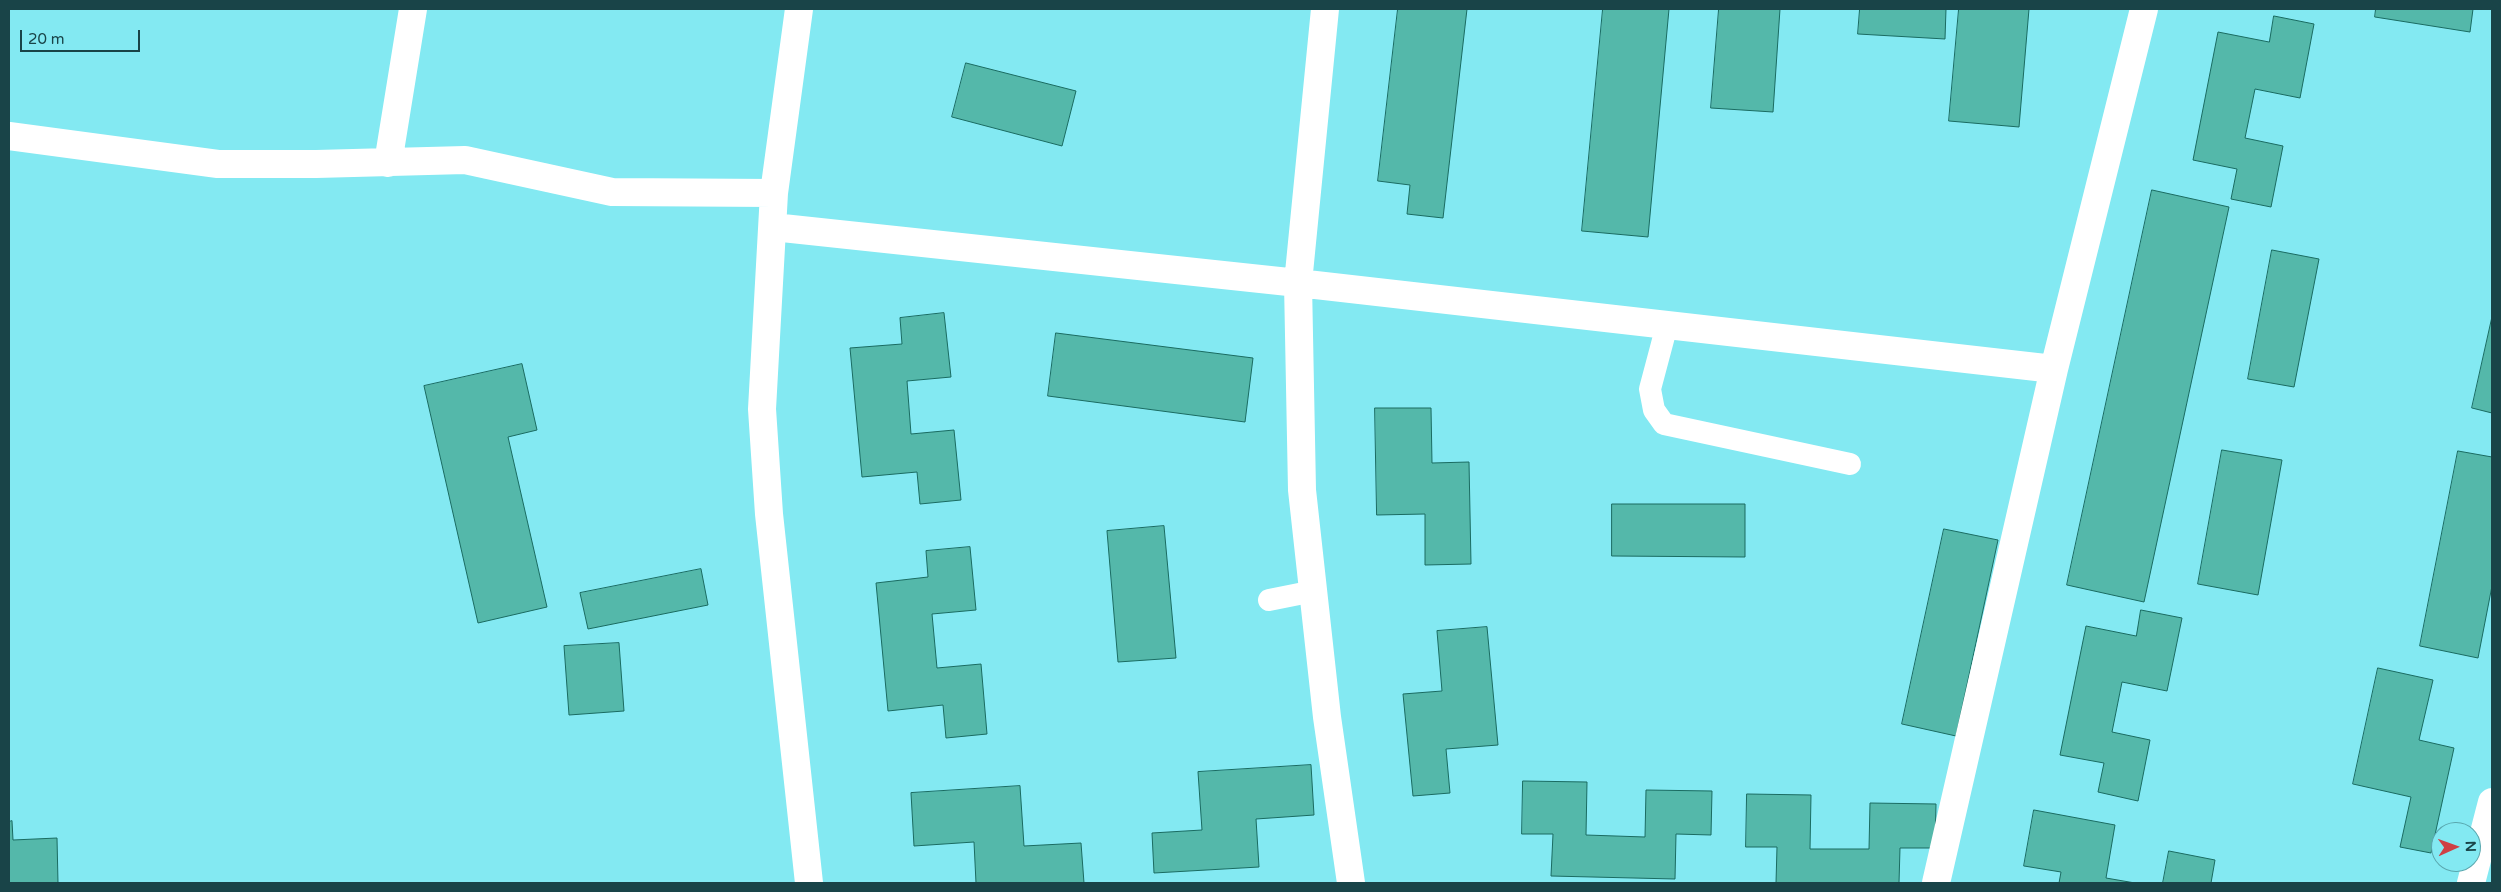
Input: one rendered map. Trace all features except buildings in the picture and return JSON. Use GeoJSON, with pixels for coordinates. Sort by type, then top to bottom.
{"type":"FeatureCollection","features":[{"type":"Feature","properties":{"kind":"street"},"geometry":{"type":"LineString","coordinates":[[388,163],[413,9]]}},
{"type":"Feature","properties":{"kind":"street"},"geometry":{"type":"LineString","coordinates":[[799,9],[774,193],[762,409],[769,514],[809,883]]}},
{"type":"Feature","properties":{"kind":"street"},"geometry":{"type":"LineString","coordinates":[[1324,9],[1298,283],[1302,490],[1328,717],[1351,883]]}},
{"type":"Feature","properties":{"kind":"street"},"geometry":{"type":"LineString","coordinates":[[1936,883],[2054,369],[2144,9]]}},
{"type":"Feature","properties":{"kind":"street"},"geometry":{"type":"LineString","coordinates":[[9,136],[218,164],[388,163],[465,160],[612,192],[774,193]]}},
{"type":"Feature","properties":{"kind":"street"},"geometry":{"type":"LineString","coordinates":[[773,227],[1298,283],[2054,369]]}},
{"type":"Feature","properties":{"kind":"street"},"geometry":{"type":"LineString","coordinates":[[2472,883],[2492,802]]}},
{"type":"Feature","properties":{"kind":"lane"},"geometry":{"type":"LineString","coordinates":[[1667,324],[1650,389],[1654,410],[1664,424],[1850,464]]}},
{"type":"Feature","properties":{"kind":"lane"},"geometry":{"type":"LineString","coordinates":[[1269,600],[1314,591]]}}]}
